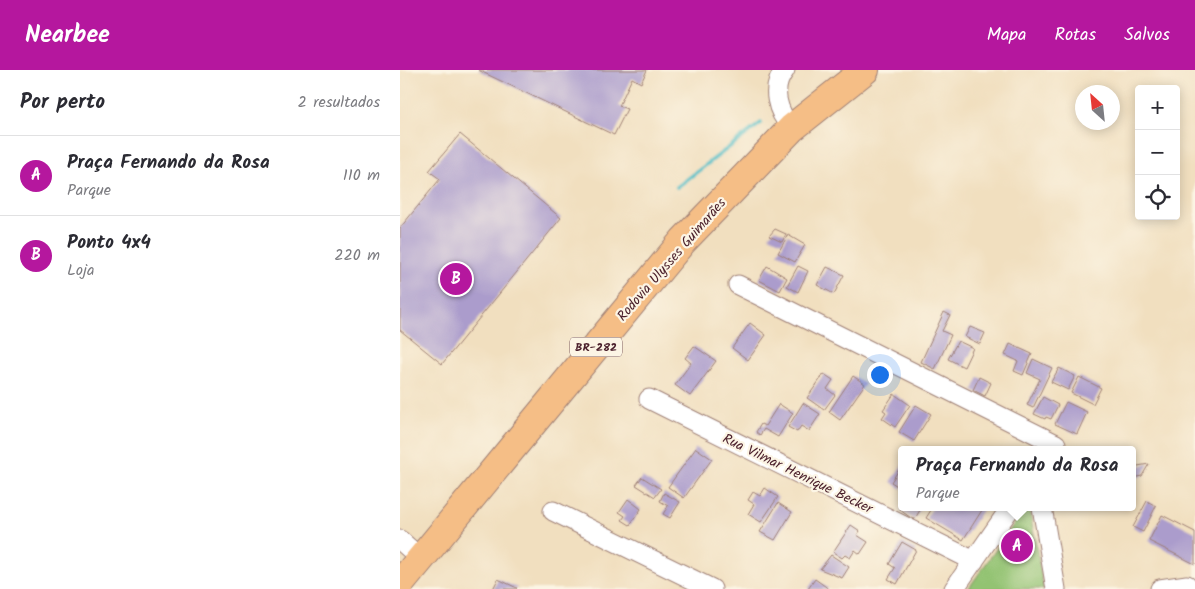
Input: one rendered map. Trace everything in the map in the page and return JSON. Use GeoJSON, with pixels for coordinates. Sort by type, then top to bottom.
{"type":"FeatureCollection","features":[{"type":"Feature","properties":{"kind":"highway","name":"Rodovia Ulysses Guimarães"},"geometry":{"type":"LineString","coordinates":[[400,584],[684,241],[792,128],[855,73]]}},
{"type":"Feature","properties":{"kind":"street"},"geometry":{"type":"LineString","coordinates":[[785,70],[776,86],[778,105],[792,128]]}},
{"type":"Feature","properties":{"kind":"street"},"geometry":{"type":"LineString","coordinates":[[738,285],[1052,446]]}},
{"type":"Feature","properties":{"kind":"street","name":"Rua Vilmar Henrique Becker"},"geometry":{"type":"LineString","coordinates":[[649,399],[974,561]]}},
{"type":"Feature","properties":{"kind":"street"},"geometry":{"type":"LineString","coordinates":[[553,511],[712,589]]}},
{"type":"Feature","properties":{"kind":"street"},"geometry":{"type":"LineString","coordinates":[[954,589],[1008,511]]}},
{"type":"Feature","properties":{"kind":"street"},"geometry":{"type":"LineString","coordinates":[[1043,511],[1056,589]]}},
{"type":"Feature","properties":{"kind":"street"},"geometry":{"type":"LineString","coordinates":[[400,540],[420,558]]}},
{"type":"Feature","properties":{"kind":"street"},"geometry":{"type":"LineString","coordinates":[[1160,589],[1187,585]]}},
{"type":"Feature","properties":{"kind":"green space"},"geometry":{"type":"Polygon","coordinates":[[[1023,511],[1030,511],[1044,589],[968,589],[1023,511]]]}},
{"type":"Feature","properties":{"kind":"building"},"geometry":{"type":"Polygon","coordinates":[[[478,70],[647,70],[641,83],[632,78],[619,106],[627,109],[614,135],[478,70]]]}},
{"type":"Feature","properties":{"kind":"building"},"geometry":{"type":"Polygon","coordinates":[[[460,134],[561,218],[442,364],[400,330],[400,228],[440,179],[429,171],[460,134]]]}},
{"type":"Feature","properties":{"kind":"building"},"geometry":{"type":"Polygon","coordinates":[[[775,229],[786,234],[782,242],[769,236],[775,229]]]}},
{"type":"Feature","properties":{"kind":"building"},"geometry":{"type":"Polygon","coordinates":[[[788,235],[805,245],[795,262],[778,253],[788,235]]]}},
{"type":"Feature","properties":{"kind":"building"},"geometry":{"type":"Polygon","coordinates":[[[767,266],[787,278],[780,291],[759,280],[767,266]]]}},
{"type":"Feature","properties":{"kind":"building"},"geometry":{"type":"Polygon","coordinates":[[[798,266],[808,271],[798,292],[787,286],[798,266]]]}},
{"type":"Feature","properties":{"kind":"building"},"geometry":{"type":"Polygon","coordinates":[[[827,267],[844,275],[834,294],[817,285],[827,267]]]}},
{"type":"Feature","properties":{"kind":"building"},"geometry":{"type":"Polygon","coordinates":[[[944,312],[950,315],[942,331],[951,335],[935,369],[921,362],[944,312]]]}},
{"type":"Feature","properties":{"kind":"building"},"geometry":{"type":"Polygon","coordinates":[[[750,323],[766,335],[748,360],[732,348],[750,323]]]}},
{"type":"Feature","properties":{"kind":"building"},"geometry":{"type":"Polygon","coordinates":[[[970,327],[985,333],[980,344],[965,337],[970,327]]]}},
{"type":"Feature","properties":{"kind":"building"},"geometry":{"type":"Polygon","coordinates":[[[958,341],[973,348],[964,367],[948,359],[958,341]]]}},
{"type":"Feature","properties":{"kind":"building"},"geometry":{"type":"Polygon","coordinates":[[[1010,344],[1032,354],[1023,375],[1014,371],[1018,361],[1005,355],[1010,344]]]}},
{"type":"Feature","properties":{"kind":"building"},"geometry":{"type":"Polygon","coordinates":[[[694,346],[716,361],[690,396],[675,385],[691,363],[685,358],[694,346]]]}},
{"type":"Feature","properties":{"kind":"building"},"geometry":{"type":"Polygon","coordinates":[[[1033,359],[1052,368],[1033,408],[1027,405],[1040,379],[1027,373],[1033,359]]]}},
{"type":"Feature","properties":{"kind":"building"},"geometry":{"type":"Polygon","coordinates":[[[1059,368],[1075,376],[1068,390],[1051,382],[1059,368]]]}},
{"type":"Feature","properties":{"kind":"building"},"geometry":{"type":"Polygon","coordinates":[[[824,374],[833,380],[827,389],[835,395],[824,410],[807,398],[824,374]]]}},
{"type":"Feature","properties":{"kind":"building"},"geometry":{"type":"Polygon","coordinates":[[[853,376],[865,384],[840,420],[829,412],[853,376]]]}},
{"type":"Feature","properties":{"kind":"building"},"geometry":{"type":"Polygon","coordinates":[[[979,377],[991,383],[985,396],[973,390],[979,377]]]}},
{"type":"Feature","properties":{"kind":"building"},"geometry":{"type":"Polygon","coordinates":[[[1079,377],[1101,388],[1093,404],[1071,393],[1079,377]]]}},
{"type":"Feature","properties":{"kind":"building"},"geometry":{"type":"Polygon","coordinates":[[[894,394],[910,405],[895,427],[882,418],[886,412],[883,410],[894,394]]]}},
{"type":"Feature","properties":{"kind":"building"},"geometry":{"type":"Polygon","coordinates":[[[1043,397],[1058,405],[1051,419],[1046,417],[1045,419],[1034,414],[1043,397]]]}},
{"type":"Feature","properties":{"kind":"building"},"geometry":{"type":"Polygon","coordinates":[[[1066,402],[1087,412],[1077,434],[1055,424],[1066,402]]]}},
{"type":"Feature","properties":{"kind":"building"},"geometry":{"type":"Polygon","coordinates":[[[803,403],[820,414],[809,431],[801,426],[797,432],[788,427],[803,403]]]}},
{"type":"Feature","properties":{"kind":"building"},"geometry":{"type":"Polygon","coordinates":[[[779,404],[793,413],[778,437],[764,429],[760,435],[756,432],[761,424],[765,426],[779,404]]]}},
{"type":"Feature","properties":{"kind":"building"},"geometry":{"type":"Polygon","coordinates":[[[916,405],[931,414],[914,441],[899,432],[916,405]]]}},
{"type":"Feature","properties":{"kind":"building"},"geometry":{"type":"Polygon","coordinates":[[[696,448],[712,459],[684,498],[668,487],[696,448]]]}},
{"type":"Feature","properties":{"kind":"building"},"geometry":{"type":"Polygon","coordinates":[[[1149,464],[1142,476],[1136,477],[1136,466],[1149,464]]]}},
{"type":"Feature","properties":{"kind":"building"},"geometry":{"type":"Polygon","coordinates":[[[898,471],[898,486],[891,482],[898,471]]]}},
{"type":"Feature","properties":{"kind":"building"},"geometry":{"type":"Polygon","coordinates":[[[642,477],[661,489],[655,497],[636,485],[642,477]]]}},
{"type":"Feature","properties":{"kind":"building"},"geometry":{"type":"Polygon","coordinates":[[[765,488],[778,497],[761,522],[748,514],[754,504],[748,500],[753,492],[760,496],[765,488]]]}},
{"type":"Feature","properties":{"kind":"building"},"geometry":{"type":"Polygon","coordinates":[[[664,493],[680,502],[670,518],[663,514],[668,506],[660,501],[664,493]]]}},
{"type":"Feature","properties":{"kind":"building"},"geometry":{"type":"Polygon","coordinates":[[[628,499],[641,509],[630,525],[622,520],[625,516],[619,512],[628,499]]]}},
{"type":"Feature","properties":{"kind":"building"},"geometry":{"type":"Polygon","coordinates":[[[1147,501],[1156,506],[1143,532],[1133,527],[1147,501]]]}},
{"type":"Feature","properties":{"kind":"building"},"geometry":{"type":"Polygon","coordinates":[[[778,503],[792,512],[775,540],[760,532],[778,503]]]}},
{"type":"Feature","properties":{"kind":"building"},"geometry":{"type":"Polygon","coordinates":[[[901,511],[920,511],[914,520],[901,511]]]}},
{"type":"Feature","properties":{"kind":"building"},"geometry":{"type":"Polygon","coordinates":[[[930,511],[981,511],[963,540],[926,518],[930,511]]]}},
{"type":"Feature","properties":{"kind":"building"},"geometry":{"type":"Polygon","coordinates":[[[1162,515],[1195,532],[1195,564],[1149,541],[1162,515]]]}},
{"type":"Feature","properties":{"kind":"building"},"geometry":{"type":"Polygon","coordinates":[[[851,525],[860,531],[857,535],[868,542],[860,554],[855,550],[850,558],[845,555],[842,558],[833,552],[851,525]]]}},
{"type":"Feature","properties":{"kind":"building"},"geometry":{"type":"Polygon","coordinates":[[[902,542],[916,550],[897,584],[888,579],[895,568],[889,564],[902,542]]]}},
{"type":"Feature","properties":{"kind":"building"},"geometry":{"type":"Polygon","coordinates":[[[831,555],[849,567],[842,578],[820,569],[831,555]]]}},
{"type":"Feature","properties":{"kind":"building"},"geometry":{"type":"Polygon","coordinates":[[[498,579],[517,588],[493,589],[498,579]]]}},
{"type":"Feature","properties":{"kind":"building"},"geometry":{"type":"Polygon","coordinates":[[[815,579],[829,589],[808,589],[815,579]]]}},
{"type":"Feature","properties":{"kind":"waterway"},"geometry":{"type":"LineString","coordinates":[[677,187],[761,123]]}},
{"type":"Feature","properties":{"kind":"place","name":"Ponto 4x4"},"geometry":{"type":"Point","coordinates":[456,279]}},
{"type":"Feature","properties":{"kind":"place","name":"Praça Fernando da Rosa"},"geometry":{"type":"Point","coordinates":[1017,546]}}]}
